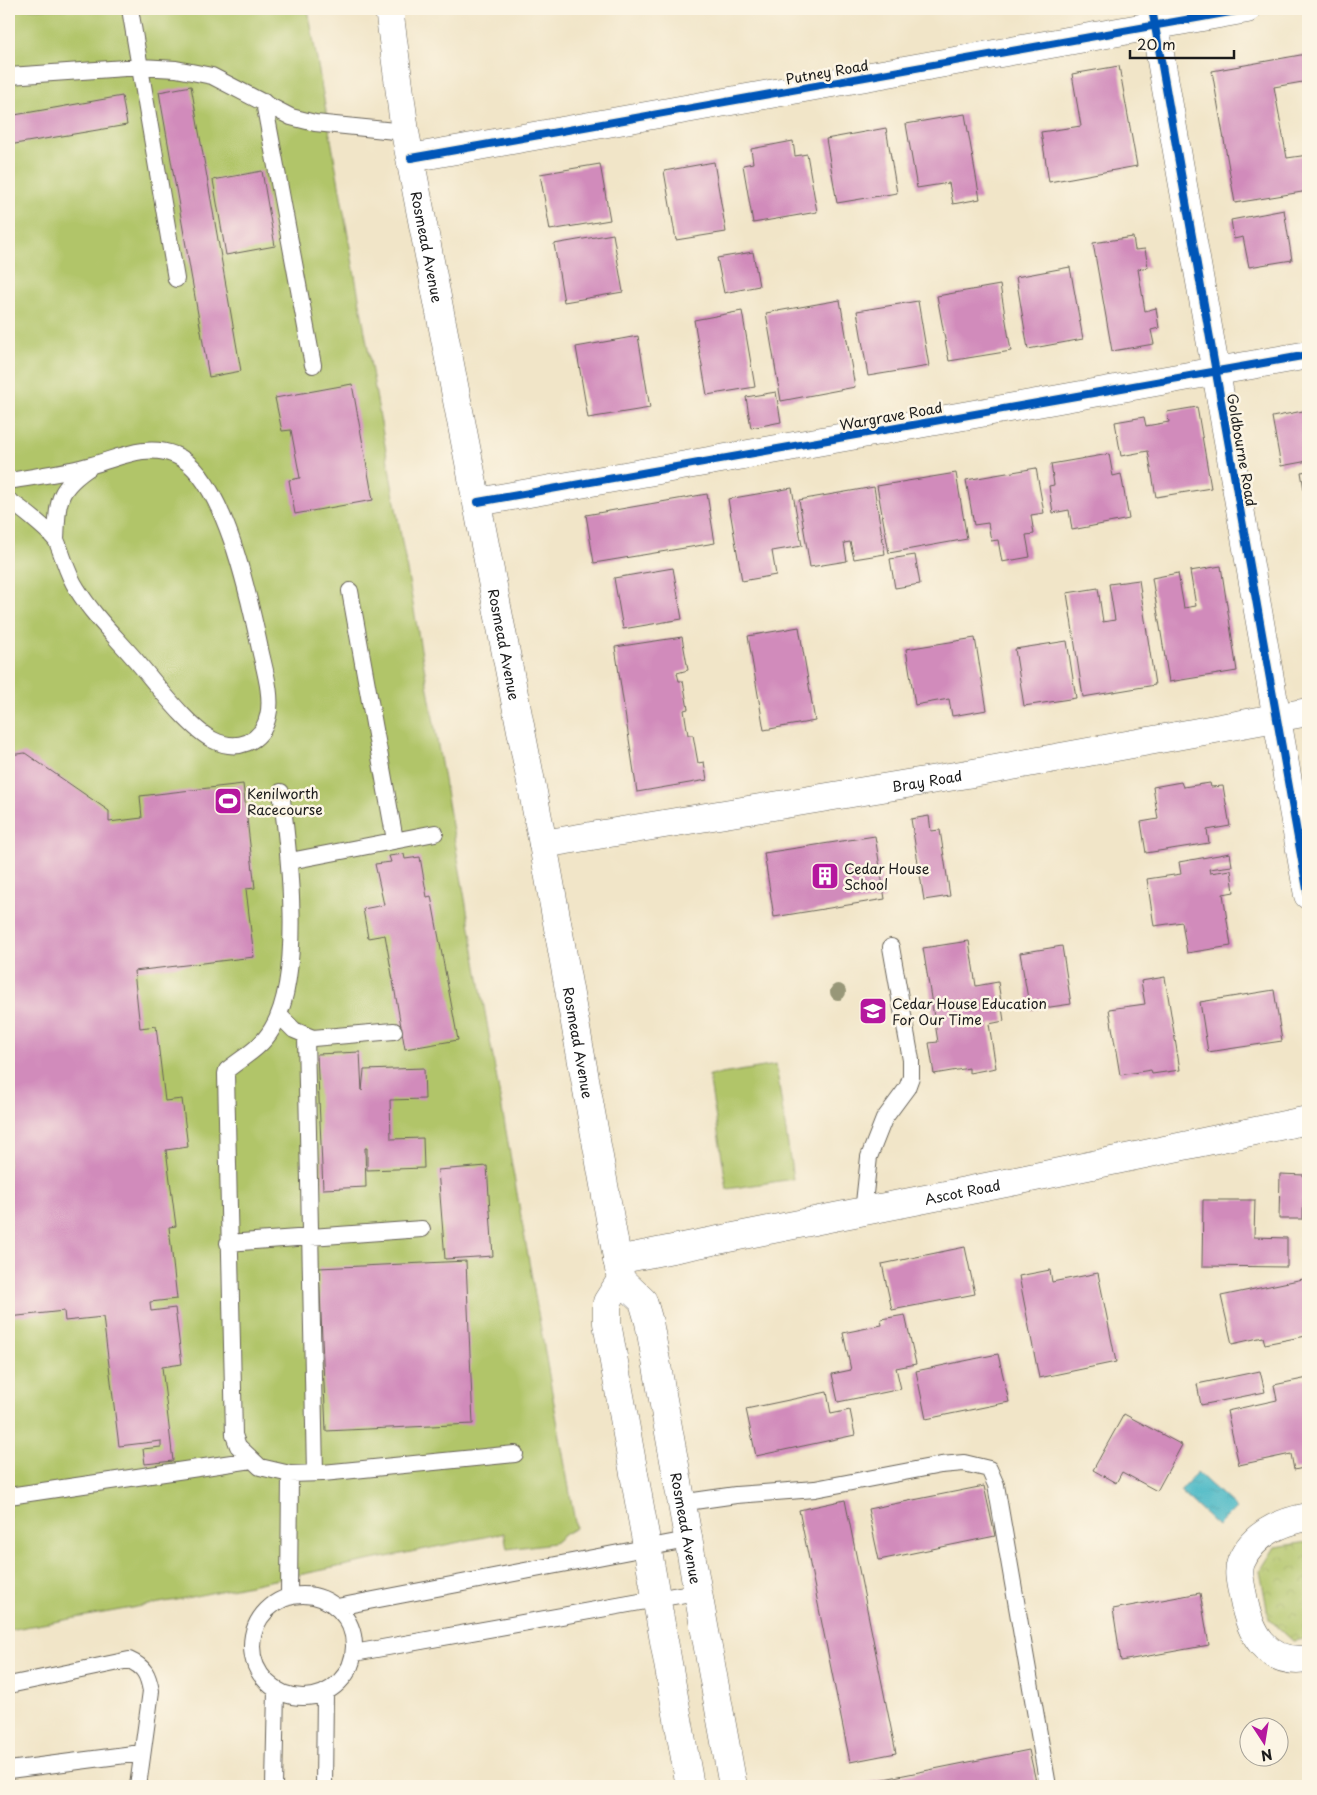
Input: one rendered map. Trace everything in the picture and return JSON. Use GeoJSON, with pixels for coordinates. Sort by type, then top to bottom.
{"type":"FeatureCollection","features":[{"type":"Feature","properties":{"kind":"street","name":"Rosmead Avenue"},"geometry":{"type":"LineString","coordinates":[[389,9],[408,145],[543,844],[619,1270],[644,1301],[649,1322],[696,1592],[733,1786]]}},
{"type":"Feature","properties":{"kind":"street","name":"Putney Road"},"geometry":{"type":"LineString","coordinates":[[408,145],[1153,17],[1247,9]]}},
{"type":"Feature","properties":{"kind":"street","name":"Goldbourne Road"},"geometry":{"type":"LineString","coordinates":[[1153,17],[1308,895]]}},
{"type":"Feature","properties":{"kind":"street","name":"Wargrave Road"},"geometry":{"type":"LineString","coordinates":[[478,502],[1308,355]]}},
{"type":"Feature","properties":{"kind":"street","name":"Bray Road"},"geometry":{"type":"LineString","coordinates":[[543,844],[973,773],[1308,712]]}},
{"type":"Feature","properties":{"kind":"street","name":"Ascot Road"},"geometry":{"type":"LineString","coordinates":[[619,1270],[863,1212],[1308,1120]]}},
{"type":"Feature","properties":{"kind":"street"},"geometry":{"type":"LineString","coordinates":[[619,1270],[607,1302],[607,1324],[690,1786]]}},
{"type":"Feature","properties":{"kind":"street"},"geometry":{"type":"LineString","coordinates":[[1308,1517],[1294,1520],[1266,1532],[1251,1546],[1240,1564],[1240,1581],[1248,1621],[1256,1637],[1269,1651],[1282,1658],[1308,1659]]}},
{"type":"Feature","properties":{"kind":"lane"},"geometry":{"type":"LineString","coordinates":[[130,9],[176,279]]}},
{"type":"Feature","properties":{"kind":"lane"},"geometry":{"type":"LineString","coordinates":[[9,76],[140,67],[176,69],[212,76],[291,117],[408,145]]}},
{"type":"Feature","properties":{"kind":"lane"},"geometry":{"type":"LineString","coordinates":[[264,102],[313,365]]}},
{"type":"Feature","properties":{"kind":"lane"},"geometry":{"type":"LineString","coordinates":[[9,481],[92,466],[135,451],[175,455],[191,467],[202,479],[223,518],[236,552],[255,623],[269,702],[269,714],[260,734],[253,741],[241,746],[214,741],[190,723],[96,615],[67,570],[56,539],[56,514],[59,498],[76,476],[92,466]]}},
{"type":"Feature","properties":{"kind":"lane"},"geometry":{"type":"LineString","coordinates":[[9,501],[18,506],[56,539]]}},
{"type":"Feature","properties":{"kind":"lane"},"geometry":{"type":"LineString","coordinates":[[350,591],[395,840]]}},
{"type":"Feature","properties":{"kind":"lane"},"geometry":{"type":"LineString","coordinates":[[281,792],[290,861],[290,950],[285,990],[279,1015],[271,1031],[248,1056],[227,1070],[226,1074],[232,1422],[238,1446],[260,1467],[290,1474],[514,1454]]}},
{"type":"Feature","properties":{"kind":"lane"},"geometry":{"type":"LineString","coordinates":[[290,861],[435,833]]}},
{"type":"Feature","properties":{"kind":"lane"},"geometry":{"type":"LineString","coordinates":[[863,1212],[869,1157],[884,1119],[907,1088],[911,1077],[911,1060],[891,947]]}},
{"type":"Feature","properties":{"kind":"lane"},"geometry":{"type":"LineString","coordinates":[[279,1015],[294,1030],[306,1036],[324,1038],[394,1031]]}},
{"type":"Feature","properties":{"kind":"lane"},"geometry":{"type":"LineString","coordinates":[[306,1036],[315,1473]]}},
{"type":"Feature","properties":{"kind":"lane"},"geometry":{"type":"LineString","coordinates":[[228,1243],[309,1239],[422,1229]]}},
{"type":"Feature","properties":{"kind":"lane"},"geometry":{"type":"LineString","coordinates":[[9,1496],[252,1460]]}},
{"type":"Feature","properties":{"kind":"lane"},"geometry":{"type":"LineString","coordinates":[[680,1503],[736,1495],[815,1489],[941,1465],[964,1463],[989,1469],[996,1485],[1048,1786]]}},
{"type":"Feature","properties":{"kind":"lane"},"geometry":{"type":"LineString","coordinates":[[289,1597],[290,1474]]}},
{"type":"Feature","properties":{"kind":"lane"},"geometry":{"type":"LineString","coordinates":[[337,1607],[687,1540]]}},
{"type":"Feature","properties":{"kind":"lane"},"geometry":{"type":"LineString","coordinates":[[354,1653],[696,1592]]}},
{"type":"Feature","properties":{"kind":"lane"},"geometry":{"type":"LineString","coordinates":[[306,1594],[322,1598],[337,1607],[347,1620],[354,1636],[354,1653],[345,1676],[325,1693],[309,1697],[292,1696],[276,1690],[263,1679],[254,1664],[251,1647],[252,1639],[261,1616],[273,1604],[289,1597],[306,1594]]}},
{"type":"Feature","properties":{"kind":"lane"},"geometry":{"type":"LineString","coordinates":[[9,1685],[129,1660],[140,1665],[148,1676],[151,1691],[141,1753],[138,1786]]}},
{"type":"Feature","properties":{"kind":"lane"},"geometry":{"type":"LineString","coordinates":[[274,1786],[276,1690]]}},
{"type":"Feature","properties":{"kind":"lane"},"geometry":{"type":"LineString","coordinates":[[324,1786],[325,1693]]}},
{"type":"Feature","properties":{"kind":"lane"},"geometry":{"type":"LineString","coordinates":[[9,1770],[141,1753]]}},
{"type":"Feature","properties":{"kind":"green space","name":"Kenilworth Racecourse"},"geometry":{"type":"Polygon","coordinates":[[[9,9],[308,9],[576,1528],[554,1543],[507,1549],[504,1533],[176,1600],[9,1630],[9,9]]]}},
{"type":"Feature","properties":{"kind":"green space"},"geometry":{"type":"Polygon","coordinates":[[[776,1065],[793,1179],[727,1189],[709,1076],[776,1065]]]}},
{"type":"Feature","properties":{"kind":"green space"},"geometry":{"type":"Polygon","coordinates":[[[1308,1542],[1308,1638],[1293,1641],[1269,1619],[1260,1571],[1275,1547],[1308,1542]]]}},
{"type":"Feature","properties":{"kind":"water"},"geometry":{"type":"Polygon","coordinates":[[[1197,1472],[1236,1508],[1218,1526],[1180,1491],[1197,1472]]]}},
{"type":"Feature","properties":{"kind":"building"},"geometry":{"type":"Polygon","coordinates":[[[1306,54],[1308,81],[1274,87],[1287,158],[1308,155],[1308,191],[1235,203],[1212,71],[1306,54]]]}},
{"type":"Feature","properties":{"kind":"building"},"geometry":{"type":"Polygon","coordinates":[[[1119,66],[1137,166],[1049,182],[1041,132],[1081,126],[1072,74],[1119,66]]]}},
{"type":"Feature","properties":{"kind":"building"},"geometry":{"type":"Polygon","coordinates":[[[191,86],[241,371],[209,377],[159,92],[191,86]]]}},
{"type":"Feature","properties":{"kind":"building"},"geometry":{"type":"Polygon","coordinates":[[[122,96],[127,125],[9,145],[9,116],[122,96]]]}},
{"type":"Feature","properties":{"kind":"building"},"geometry":{"type":"Polygon","coordinates":[[[965,114],[980,199],[953,204],[949,183],[917,188],[906,124],[965,114]]]}},
{"type":"Feature","properties":{"kind":"building"},"geometry":{"type":"Polygon","coordinates":[[[886,128],[897,193],[837,203],[826,139],[886,128]]]}},
{"type":"Feature","properties":{"kind":"building"},"geometry":{"type":"Polygon","coordinates":[[[793,141],[795,156],[807,154],[817,212],[753,223],[743,165],[753,163],[751,149],[793,141]]]}},
{"type":"Feature","properties":{"kind":"building"},"geometry":{"type":"Polygon","coordinates":[[[714,162],[726,232],[676,240],[664,171],[714,162]]]}},
{"type":"Feature","properties":{"kind":"building"},"geometry":{"type":"Polygon","coordinates":[[[600,164],[610,220],[550,230],[540,174],[600,164]]]}},
{"type":"Feature","properties":{"kind":"building"},"geometry":{"type":"Polygon","coordinates":[[[262,171],[275,246],[226,255],[213,180],[262,171]]]}},
{"type":"Feature","properties":{"kind":"building"},"geometry":{"type":"Polygon","coordinates":[[[1284,210],[1292,260],[1249,267],[1243,237],[1234,239],[1231,220],[1284,210]]]}},
{"type":"Feature","properties":{"kind":"building"},"geometry":{"type":"Polygon","coordinates":[[[613,234],[623,292],[564,302],[554,244],[613,234]]]}},
{"type":"Feature","properties":{"kind":"building"},"geometry":{"type":"Polygon","coordinates":[[[1133,237],[1135,250],[1145,249],[1148,267],[1138,269],[1145,311],[1156,308],[1159,328],[1151,330],[1154,344],[1112,351],[1093,243],[1133,237]]]}},
{"type":"Feature","properties":{"kind":"building"},"geometry":{"type":"Polygon","coordinates":[[[753,252],[759,286],[724,293],[717,258],[753,252]]]}},
{"type":"Feature","properties":{"kind":"building"},"geometry":{"type":"Polygon","coordinates":[[[1070,267],[1083,339],[1028,349],[1016,277],[1070,267]]]}},
{"type":"Feature","properties":{"kind":"building"},"geometry":{"type":"Polygon","coordinates":[[[1000,285],[1011,351],[949,361],[937,296],[1000,285]]]}},
{"type":"Feature","properties":{"kind":"building"},"geometry":{"type":"Polygon","coordinates":[[[840,300],[855,387],[781,401],[766,313],[840,300]]]}},
{"type":"Feature","properties":{"kind":"building"},"geometry":{"type":"Polygon","coordinates":[[[918,301],[929,366],[868,376],[857,311],[918,301]]]}},
{"type":"Feature","properties":{"kind":"building"},"geometry":{"type":"Polygon","coordinates":[[[742,311],[755,387],[707,395],[694,320],[742,311]]]}},
{"type":"Feature","properties":{"kind":"building"},"geometry":{"type":"Polygon","coordinates":[[[638,336],[650,408],[588,418],[576,347],[638,336]]]}},
{"type":"Feature","properties":{"kind":"building"},"geometry":{"type":"Polygon","coordinates":[[[352,384],[373,500],[295,514],[289,480],[300,478],[291,430],[282,431],[275,398],[352,384]]]}},
{"type":"Feature","properties":{"kind":"building"},"geometry":{"type":"Polygon","coordinates":[[[776,392],[781,422],[751,428],[746,397],[776,392]]]}},
{"type":"Feature","properties":{"kind":"building"},"geometry":{"type":"Polygon","coordinates":[[[1197,407],[1211,488],[1156,497],[1148,451],[1121,456],[1115,422],[1144,417],[1146,426],[1169,422],[1167,412],[1197,407]]]}},
{"type":"Feature","properties":{"kind":"building"},"geometry":{"type":"Polygon","coordinates":[[[1308,410],[1308,436],[1306,436],[1308,461],[1281,466],[1272,417],[1308,410]]]}},
{"type":"Feature","properties":{"kind":"building"},"geometry":{"type":"Polygon","coordinates":[[[1109,454],[1113,476],[1121,474],[1129,519],[1072,530],[1069,510],[1053,513],[1049,486],[1054,485],[1051,464],[1109,454]]]}},
{"type":"Feature","properties":{"kind":"building"},"geometry":{"type":"Polygon","coordinates":[[[1036,468],[1044,513],[1031,515],[1034,534],[1026,535],[1030,557],[1002,562],[998,540],[991,541],[988,523],[974,525],[966,480],[1036,468]]]}},
{"type":"Feature","properties":{"kind":"building"},"geometry":{"type":"Polygon","coordinates":[[[1308,471],[1308,507],[1307,507],[1301,472],[1308,471]]]}},
{"type":"Feature","properties":{"kind":"building"},"geometry":{"type":"Polygon","coordinates":[[[956,473],[967,539],[889,553],[877,486],[956,473]]]}},
{"type":"Feature","properties":{"kind":"building"},"geometry":{"type":"Polygon","coordinates":[[[874,487],[885,554],[854,559],[850,542],[844,543],[847,561],[810,567],[799,500],[874,487]]]}},
{"type":"Feature","properties":{"kind":"building"},"geometry":{"type":"Polygon","coordinates":[[[792,488],[802,546],[772,551],[776,575],[742,581],[728,499],[792,488]]]}},
{"type":"Feature","properties":{"kind":"building"},"geometry":{"type":"Polygon","coordinates":[[[707,494],[715,543],[594,563],[586,515],[707,494]]]}},
{"type":"Feature","properties":{"kind":"building"},"geometry":{"type":"Polygon","coordinates":[[[915,555],[920,584],[895,588],[890,559],[915,555]]]}},
{"type":"Feature","properties":{"kind":"building"},"geometry":{"type":"Polygon","coordinates":[[[1221,566],[1237,671],[1169,682],[1152,578],[1178,573],[1184,608],[1196,606],[1190,571],[1221,566]]]}},
{"type":"Feature","properties":{"kind":"building"},"geometry":{"type":"Polygon","coordinates":[[[673,568],[682,619],[623,629],[614,578],[673,568]]]}},
{"type":"Feature","properties":{"kind":"building"},"geometry":{"type":"Polygon","coordinates":[[[1139,580],[1155,685],[1083,697],[1067,593],[1098,588],[1103,622],[1115,620],[1109,584],[1139,580]]]}},
{"type":"Feature","properties":{"kind":"building"},"geometry":{"type":"Polygon","coordinates":[[[799,627],[815,721],[764,730],[748,636],[799,627]]]}},
{"type":"Feature","properties":{"kind":"building"},"geometry":{"type":"Polygon","coordinates":[[[682,637],[688,670],[677,673],[679,681],[683,681],[688,709],[684,710],[688,735],[693,735],[698,763],[704,762],[707,780],[637,792],[615,647],[682,637]]]}},
{"type":"Feature","properties":{"kind":"building"},"geometry":{"type":"Polygon","coordinates":[[[975,638],[987,710],[952,716],[949,699],[915,705],[906,649],[975,638]]]}},
{"type":"Feature","properties":{"kind":"building"},"geometry":{"type":"Polygon","coordinates":[[[1067,641],[1076,698],[1024,706],[1015,649],[1067,641]]]}},
{"type":"Feature","properties":{"kind":"building"},"geometry":{"type":"Polygon","coordinates":[[[25,753],[109,811],[109,822],[142,818],[140,796],[243,784],[255,888],[246,889],[254,957],[134,971],[140,1028],[156,1026],[165,1101],[182,1099],[188,1147],[166,1150],[176,1226],[169,1227],[177,1299],[150,1302],[151,1311],[175,1308],[182,1364],[162,1367],[173,1461],[145,1464],[143,1449],[161,1447],[161,1441],[119,1446],[103,1317],[65,1321],[64,1311],[9,1317],[9,755],[25,753]]]}},
{"type":"Feature","properties":{"kind":"building"},"geometry":{"type":"Polygon","coordinates":[[[1181,782],[1183,787],[1210,783],[1211,787],[1223,786],[1230,826],[1207,830],[1209,843],[1146,853],[1141,822],[1158,819],[1153,787],[1181,782]]]}},
{"type":"Feature","properties":{"kind":"building"},"geometry":{"type":"Polygon","coordinates":[[[929,816],[931,831],[940,830],[950,896],[924,900],[911,819],[929,816]]]}},
{"type":"Feature","properties":{"kind":"building","name":"Cedar House School"},"geometry":{"type":"Polygon","coordinates":[[[875,836],[885,899],[774,917],[764,853],[875,836]]]}},
{"type":"Feature","properties":{"kind":"building"},"geometry":{"type":"Polygon","coordinates":[[[1230,853],[1232,866],[1209,869],[1210,873],[1231,870],[1234,892],[1223,894],[1231,946],[1187,953],[1182,922],[1154,926],[1147,879],[1181,874],[1179,862],[1230,853]]]}},
{"type":"Feature","properties":{"kind":"building"},"geometry":{"type":"Polygon","coordinates":[[[404,854],[405,859],[420,857],[427,897],[431,896],[458,1040],[405,1049],[385,935],[368,938],[363,909],[384,905],[375,864],[391,862],[389,856],[404,854]]]}},
{"type":"Feature","properties":{"kind":"building"},"geometry":{"type":"Polygon","coordinates":[[[969,941],[976,986],[998,982],[1004,1021],[989,1024],[996,1068],[969,1073],[969,1068],[934,1074],[929,1043],[938,1042],[923,948],[969,941]]]}},
{"type":"Feature","properties":{"kind":"building"},"geometry":{"type":"Polygon","coordinates":[[[1062,946],[1071,1004],[1030,1010],[1020,953],[1062,946]]]}},
{"type":"Feature","properties":{"kind":"building"},"geometry":{"type":"Polygon","coordinates":[[[1165,977],[1180,1070],[1152,1074],[1151,1070],[1120,1075],[1109,1009],[1145,1004],[1141,981],[1165,977]]]}},
{"type":"Feature","properties":{"kind":"building"},"geometry":{"type":"Polygon","coordinates":[[[1274,990],[1282,1041],[1208,1052],[1200,1002],[1274,990]]]}},
{"type":"Feature","properties":{"kind":"building"},"geometry":{"type":"Polygon","coordinates":[[[360,1052],[362,1091],[364,1070],[424,1068],[425,1099],[390,1100],[391,1139],[423,1138],[424,1168],[367,1170],[367,1148],[365,1148],[366,1187],[323,1189],[317,1054],[360,1052]]]}},
{"type":"Feature","properties":{"kind":"building"},"geometry":{"type":"Polygon","coordinates":[[[487,1166],[493,1256],[445,1259],[438,1170],[487,1166]]]}},
{"type":"Feature","properties":{"kind":"building"},"geometry":{"type":"Polygon","coordinates":[[[1280,1174],[1304,1175],[1303,1219],[1279,1219],[1280,1174]]]}},
{"type":"Feature","properties":{"kind":"building"},"geometry":{"type":"Polygon","coordinates":[[[1203,1200],[1255,1200],[1254,1237],[1287,1238],[1287,1267],[1202,1266],[1203,1200]]]}},
{"type":"Feature","properties":{"kind":"building"},"geometry":{"type":"Polygon","coordinates":[[[965,1247],[975,1294],[892,1310],[882,1264],[965,1247]]]}},
{"type":"Feature","properties":{"kind":"building"},"geometry":{"type":"Polygon","coordinates":[[[466,1261],[473,1424],[326,1431],[319,1268],[466,1261]]]}},
{"type":"Feature","properties":{"kind":"building"},"geometry":{"type":"Polygon","coordinates":[[[1050,1270],[1052,1282],[1098,1273],[1116,1362],[1039,1378],[1019,1276],[1050,1270]]]}},
{"type":"Feature","properties":{"kind":"building"},"geometry":{"type":"Polygon","coordinates":[[[1308,1278],[1308,1330],[1305,1331],[1306,1336],[1265,1344],[1263,1337],[1232,1344],[1221,1296],[1308,1278]]]}},
{"type":"Feature","properties":{"kind":"building"},"geometry":{"type":"Polygon","coordinates":[[[905,1315],[916,1364],[896,1368],[901,1389],[838,1402],[832,1374],[851,1370],[843,1333],[882,1325],[881,1319],[905,1315]]]}},
{"type":"Feature","properties":{"kind":"building"},"geometry":{"type":"Polygon","coordinates":[[[998,1354],[1009,1402],[926,1419],[916,1371],[998,1354]]]}},
{"type":"Feature","properties":{"kind":"building"},"geometry":{"type":"Polygon","coordinates":[[[1260,1371],[1265,1392],[1201,1405],[1197,1384],[1260,1371]]]}},
{"type":"Feature","properties":{"kind":"building"},"geometry":{"type":"Polygon","coordinates":[[[1308,1378],[1308,1467],[1294,1470],[1291,1454],[1239,1465],[1227,1411],[1277,1400],[1274,1385],[1308,1378]]]}},
{"type":"Feature","properties":{"kind":"building"},"geometry":{"type":"Polygon","coordinates":[[[827,1392],[831,1414],[850,1410],[855,1435],[756,1456],[746,1409],[827,1392]]]}},
{"type":"Feature","properties":{"kind":"building"},"geometry":{"type":"Polygon","coordinates":[[[1124,1414],[1182,1445],[1157,1491],[1122,1472],[1116,1483],[1093,1470],[1124,1414]]]}},
{"type":"Feature","properties":{"kind":"building"},"geometry":{"type":"Polygon","coordinates":[[[984,1486],[995,1536],[879,1560],[868,1509],[984,1486]]]}},
{"type":"Feature","properties":{"kind":"building"},"geometry":{"type":"Polygon","coordinates":[[[845,1500],[896,1753],[850,1762],[799,1510],[845,1500]]]}},
{"type":"Feature","properties":{"kind":"building"},"geometry":{"type":"Polygon","coordinates":[[[1200,1593],[1209,1645],[1121,1661],[1113,1609],[1200,1593]]]}},
{"type":"Feature","properties":{"kind":"building"},"geometry":{"type":"Polygon","coordinates":[[[1029,1750],[1037,1786],[854,1786],[854,1785],[1029,1750]]]}},
{"type":"Feature","properties":{"kind":"cycle path"},"geometry":{"type":"LineString","coordinates":[[1152,9],[1308,895]]}},
{"type":"Feature","properties":{"kind":"cycle path"},"geometry":{"type":"LineString","coordinates":[[411,158],[1247,9]]}},
{"type":"Feature","properties":{"kind":"cycle path"},"geometry":{"type":"LineString","coordinates":[[478,502],[1308,355]]}},
{"type":"Feature","properties":{"kind":"place","name":"Kenilworth Racecourse"},"geometry":{"type":"Point","coordinates":[228,801]}},
{"type":"Feature","properties":{"kind":"place","name":"Cedar House School"},"geometry":{"type":"Point","coordinates":[825,876]}},
{"type":"Feature","properties":{"kind":"place","name":"Cedar House Education For Our Time"},"geometry":{"type":"Point","coordinates":[873,1011]}}]}
